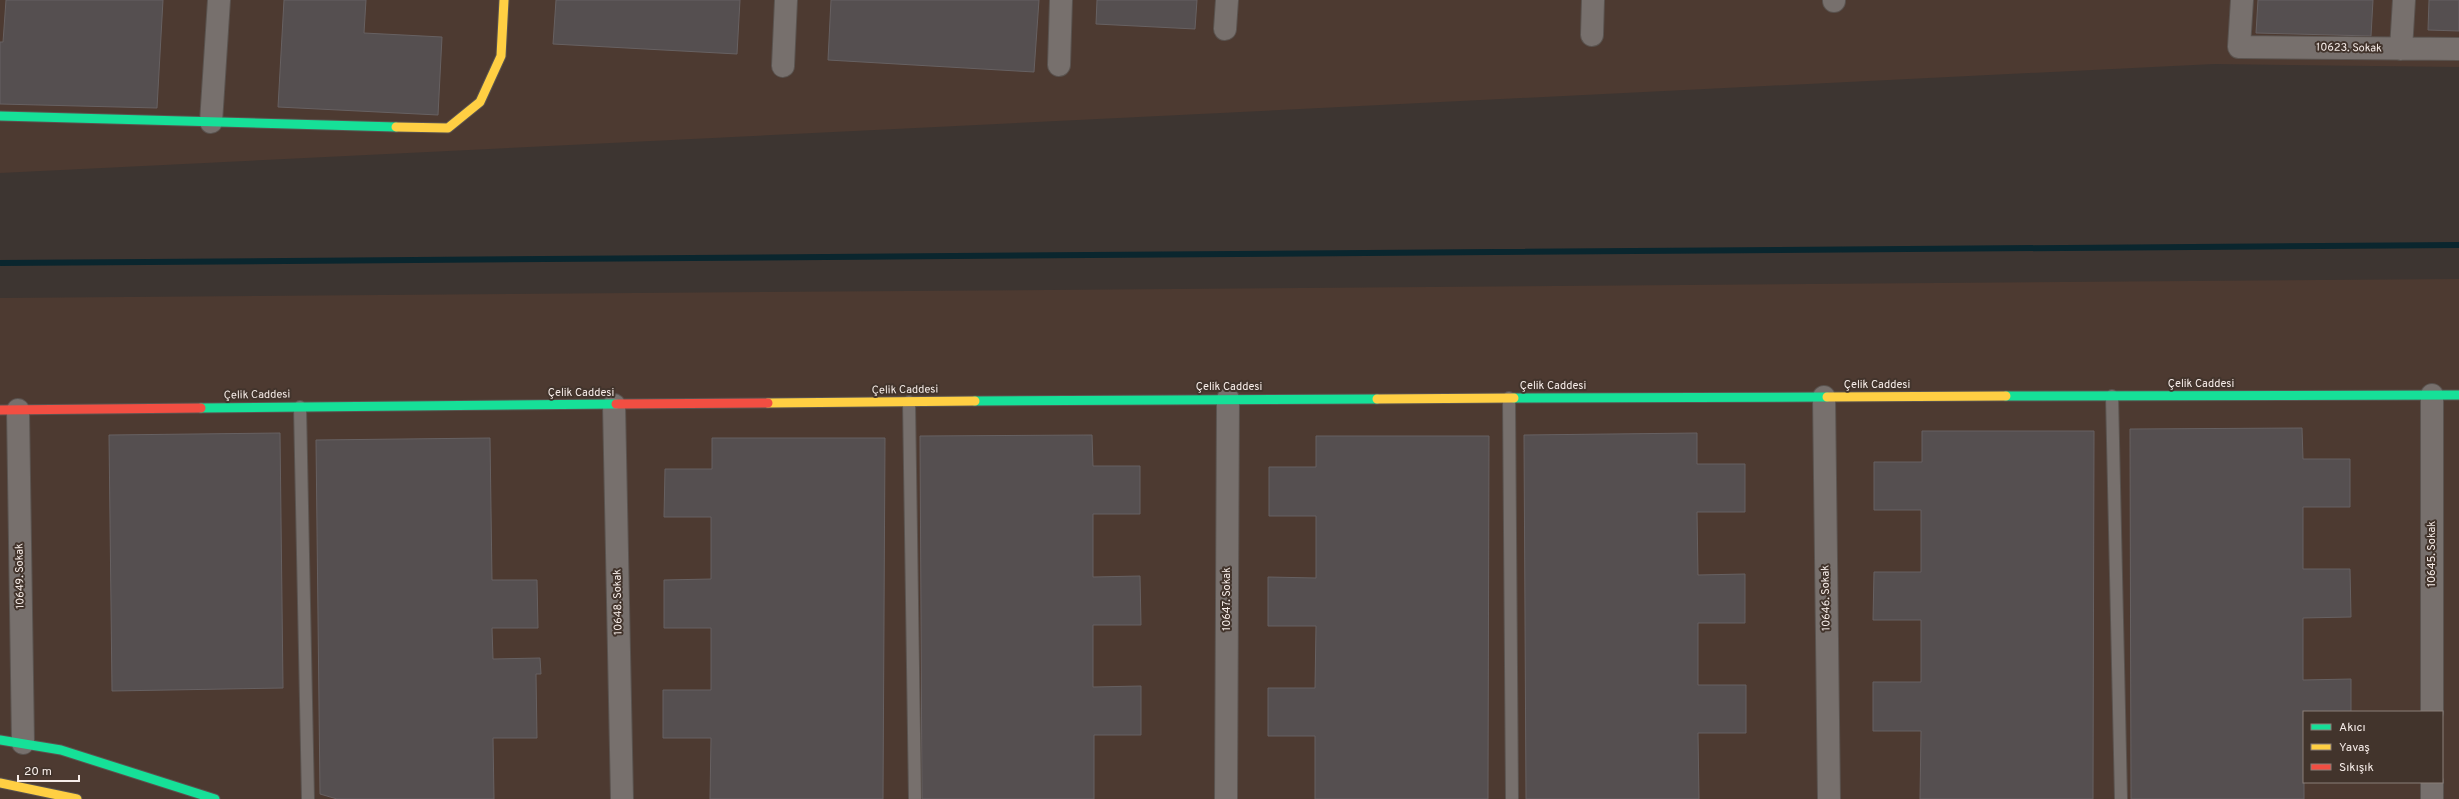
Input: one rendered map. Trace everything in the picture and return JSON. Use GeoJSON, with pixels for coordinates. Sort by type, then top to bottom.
{"type":"FeatureCollection","features":[{"type":"Feature","properties":{"kind":"street"},"geometry":{"type":"LineString","coordinates":[[211,122],[219,0]]}},
{"type":"Feature","properties":{"kind":"street"},"geometry":{"type":"LineString","coordinates":[[0,116],[448,128],[480,102],[501,56],[504,0]]}},
{"type":"Feature","properties":{"kind":"street"},"geometry":{"type":"LineString","coordinates":[[783,66],[786,0]]}},
{"type":"Feature","properties":{"kind":"street"},"geometry":{"type":"LineString","coordinates":[[1058,65],[1061,0]]}},
{"type":"Feature","properties":{"kind":"street"},"geometry":{"type":"LineString","coordinates":[[1225,28],[1227,0]]}},
{"type":"Feature","properties":{"kind":"street"},"geometry":{"type":"LineString","coordinates":[[1592,34],[1593,0]]}},
{"type":"Feature","properties":{"kind":"street","name":"10623. Sokak"},"geometry":{"type":"LineString","coordinates":[[2242,0],[2239,47],[2459,50]]}},
{"type":"Feature","properties":{"kind":"street"},"geometry":{"type":"LineString","coordinates":[[2401,49],[2404,0]]}},
{"type":"Feature","properties":{"kind":"street","name":"10645. Sokak"},"geometry":{"type":"LineString","coordinates":[[2432,395],[2432,711]]}},
{"type":"Feature","properties":{"kind":"street","name":"Çelik Caddesi"},"geometry":{"type":"LineString","coordinates":[[9,410],[1228,399],[2459,395]]}},
{"type":"Feature","properties":{"kind":"street","name":"10646. Sokak"},"geometry":{"type":"LineString","coordinates":[[1824,397],[1829,799]]}},
{"type":"Feature","properties":{"kind":"street","name":"10647. Sokak"},"geometry":{"type":"LineString","coordinates":[[1226,799],[1228,399]]}},
{"type":"Feature","properties":{"kind":"street","name":"10648. Sokak"},"geometry":{"type":"LineString","coordinates":[[614,404],[622,799]]}},
{"type":"Feature","properties":{"kind":"street","name":"10649. Sokak"},"geometry":{"type":"LineString","coordinates":[[9,410],[23,743]]}},
{"type":"Feature","properties":{"kind":"street"},"geometry":{"type":"LineString","coordinates":[[0,740],[61,750],[215,799]]}},
{"type":"Feature","properties":{"kind":"street"},"geometry":{"type":"LineString","coordinates":[[0,783],[77,799]]}},
{"type":"Feature","properties":{"kind":"street"},"geometry":{"type":"LineString","coordinates":[[2432,783],[2432,799]]}},
{"type":"Feature","properties":{"kind":"lane"},"geometry":{"type":"LineString","coordinates":[[2112,396],[2121,799]]}},
{"type":"Feature","properties":{"kind":"lane"},"geometry":{"type":"LineString","coordinates":[[1509,398],[1512,799]]}},
{"type":"Feature","properties":{"kind":"lane"},"geometry":{"type":"LineString","coordinates":[[909,402],[916,799]]}},
{"type":"Feature","properties":{"kind":"lane"},"geometry":{"type":"LineString","coordinates":[[300,407],[308,799]]}},
{"type":"Feature","properties":{"kind":"shaded area"},"geometry":{"type":"Polygon","coordinates":[[[0,0],[2459,0],[2459,67],[2214,64],[0,173],[0,0]]]}},
{"type":"Feature","properties":{"kind":"shaded area"},"geometry":{"type":"Polygon","coordinates":[[[2459,279],[2459,799],[0,799],[0,298],[2459,279]]]}},
{"type":"Feature","properties":{"kind":"building"},"geometry":{"type":"Polygon","coordinates":[[[6,0],[163,0],[157,108],[0,104],[0,42],[3,42],[6,0]]]}},
{"type":"Feature","properties":{"kind":"building"},"geometry":{"type":"Polygon","coordinates":[[[284,0],[366,0],[364,33],[442,37],[438,115],[278,107],[284,0]]]}},
{"type":"Feature","properties":{"kind":"building"},"geometry":{"type":"Polygon","coordinates":[[[556,0],[740,0],[737,54],[553,44],[556,0]]]}},
{"type":"Feature","properties":{"kind":"building"},"geometry":{"type":"Polygon","coordinates":[[[831,0],[1039,0],[1034,72],[828,60],[831,0]]]}},
{"type":"Feature","properties":{"kind":"building"},"geometry":{"type":"Polygon","coordinates":[[[1097,0],[1197,0],[1195,29],[1096,24],[1097,0]]]}},
{"type":"Feature","properties":{"kind":"building"},"geometry":{"type":"Polygon","coordinates":[[[2258,0],[2373,0],[2371,36],[2256,33],[2258,0]]]}},
{"type":"Feature","properties":{"kind":"building"},"geometry":{"type":"Polygon","coordinates":[[[2429,0],[2459,0],[2459,31],[2428,30],[2429,0]]]}},
{"type":"Feature","properties":{"kind":"building"},"geometry":{"type":"Polygon","coordinates":[[[2302,428],[2303,459],[2350,459],[2350,507],[2303,507],[2303,569],[2350,569],[2351,617],[2303,618],[2303,680],[2351,679],[2351,711],[2303,711],[2304,799],[2131,799],[2130,429],[2302,428]]]}},
{"type":"Feature","properties":{"kind":"building"},"geometry":{"type":"Polygon","coordinates":[[[1922,431],[2094,431],[2093,799],[1920,799],[1921,731],[1873,731],[1873,682],[1921,682],[1921,620],[1873,620],[1874,572],[1921,572],[1921,510],[1874,510],[1874,462],[1922,462],[1922,431]]]}},
{"type":"Feature","properties":{"kind":"building"},"geometry":{"type":"Polygon","coordinates":[[[280,433],[283,688],[112,691],[109,435],[280,433]]]}},
{"type":"Feature","properties":{"kind":"building"},"geometry":{"type":"Polygon","coordinates":[[[1697,433],[1697,464],[1745,464],[1745,512],[1697,512],[1698,575],[1745,574],[1745,623],[1698,623],[1698,685],[1746,685],[1746,733],[1698,733],[1699,799],[1526,799],[1524,435],[1697,433]]]}},
{"type":"Feature","properties":{"kind":"building"},"geometry":{"type":"Polygon","coordinates":[[[1092,435],[1093,466],[1140,466],[1140,514],[1093,514],[1093,577],[1140,576],[1141,625],[1093,625],[1093,687],[1141,686],[1141,735],[1094,735],[1094,799],[922,799],[920,436],[1092,435]]]}},
{"type":"Feature","properties":{"kind":"building"},"geometry":{"type":"Polygon","coordinates":[[[1316,436],[1489,436],[1488,799],[1315,799],[1315,736],[1268,736],[1268,688],[1315,688],[1316,626],[1268,626],[1268,577],[1316,578],[1316,516],[1269,516],[1269,467],[1316,467],[1316,436]]]}},
{"type":"Feature","properties":{"kind":"building"},"geometry":{"type":"Polygon","coordinates":[[[490,438],[492,580],[537,580],[538,628],[492,628],[493,659],[540,658],[541,674],[536,674],[537,738],[493,738],[494,799],[337,799],[320,794],[316,440],[490,438]]]}},
{"type":"Feature","properties":{"kind":"building"},"geometry":{"type":"Polygon","coordinates":[[[712,438],[885,438],[883,799],[710,799],[711,738],[663,738],[663,690],[711,690],[711,628],[664,628],[664,580],[711,579],[711,517],[664,517],[665,469],[712,469],[712,438]]]}},
{"type":"Feature","properties":{"kind":"waterway"},"geometry":{"type":"LineString","coordinates":[[0,263],[2459,245]]}},
{"type":"Feature","properties":{"kind":"traffic: fast"},"geometry":{"type":"LineString","coordinates":[[0,116],[396,127]]}},
{"type":"Feature","properties":{"kind":"traffic: fast"},"geometry":{"type":"LineString","coordinates":[[2006,396],[2459,395]]}},
{"type":"Feature","properties":{"kind":"traffic: fast"},"geometry":{"type":"LineString","coordinates":[[1514,398],[1827,397]]}},
{"type":"Feature","properties":{"kind":"traffic: fast"},"geometry":{"type":"LineString","coordinates":[[975,401],[1377,399]]}},
{"type":"Feature","properties":{"kind":"traffic: fast"},"geometry":{"type":"LineString","coordinates":[[201,408],[616,404]]}},
{"type":"Feature","properties":{"kind":"traffic: fast"},"geometry":{"type":"LineString","coordinates":[[0,740],[61,750],[215,799]]}},
{"type":"Feature","properties":{"kind":"traffic: slow"},"geometry":{"type":"LineString","coordinates":[[396,127],[448,128],[480,102],[501,56],[504,0]]}},
{"type":"Feature","properties":{"kind":"traffic: slow"},"geometry":{"type":"LineString","coordinates":[[1827,397],[2006,396]]}},
{"type":"Feature","properties":{"kind":"traffic: slow"},"geometry":{"type":"LineString","coordinates":[[1377,399],[1514,398]]}},
{"type":"Feature","properties":{"kind":"traffic: slow"},"geometry":{"type":"LineString","coordinates":[[768,403],[975,401]]}},
{"type":"Feature","properties":{"kind":"traffic: slow"},"geometry":{"type":"LineString","coordinates":[[0,783],[77,799]]}},
{"type":"Feature","properties":{"kind":"traffic: jam"},"geometry":{"type":"LineString","coordinates":[[616,404],[768,403]]}},
{"type":"Feature","properties":{"kind":"traffic: jam"},"geometry":{"type":"LineString","coordinates":[[0,410],[201,408]]}}]}
